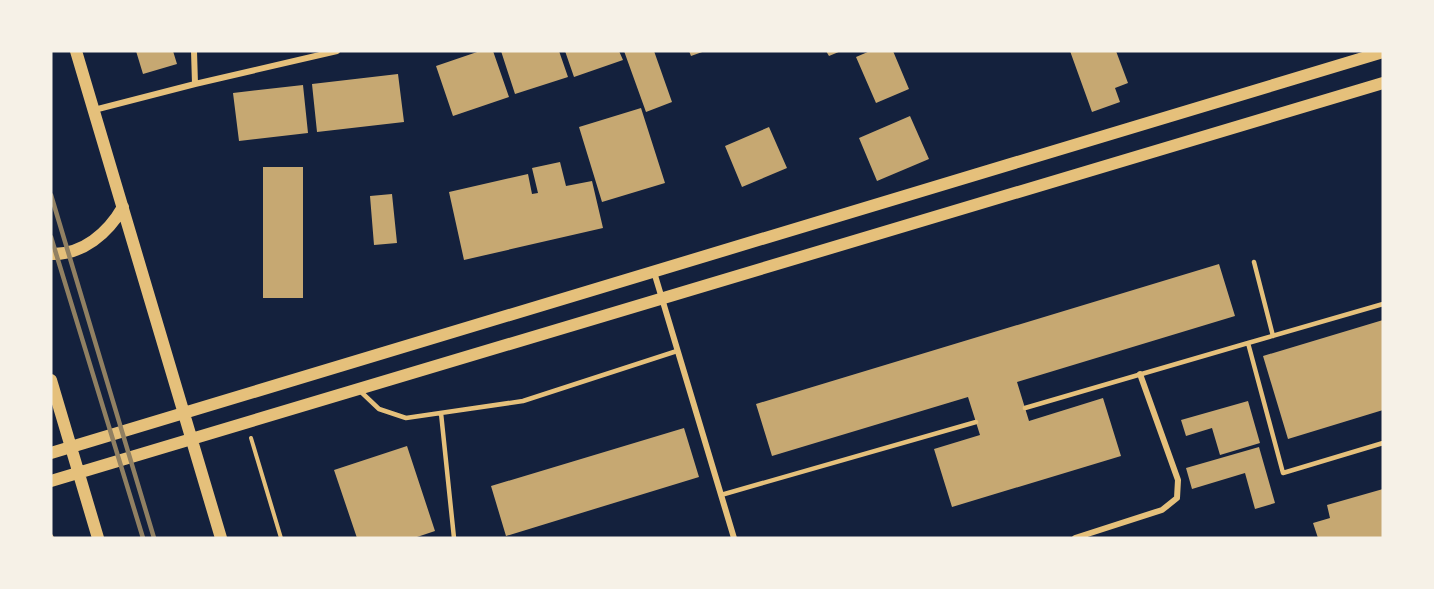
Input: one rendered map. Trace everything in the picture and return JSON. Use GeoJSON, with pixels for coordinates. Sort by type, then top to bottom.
{"type":"FeatureCollection","features":[{"type":"Feature","properties":{"kind":"main road"},"geometry":{"type":"LineString","coordinates":[[76,51],[183,413],[208,488],[221,538]]}},
{"type":"Feature","properties":{"kind":"main road"},"geometry":{"type":"LineString","coordinates":[[51,453],[1383,52]]}},
{"type":"Feature","properties":{"kind":"main road"},"geometry":{"type":"LineString","coordinates":[[51,481],[1383,83]]}},
{"type":"Feature","properties":{"kind":"main road"},"geometry":{"type":"LineString","coordinates":[[51,254],[74,251],[101,236],[114,222],[123,207]]}},
{"type":"Feature","properties":{"kind":"main road"},"geometry":{"type":"LineString","coordinates":[[51,380],[98,538]]}},
{"type":"Feature","properties":{"kind":"street"},"geometry":{"type":"LineString","coordinates":[[194,51],[195,84]]}},
{"type":"Feature","properties":{"kind":"street"},"geometry":{"type":"LineString","coordinates":[[94,110],[338,51]]}},
{"type":"Feature","properties":{"kind":"street"},"geometry":{"type":"LineString","coordinates":[[654,272],[734,538]]}},
{"type":"Feature","properties":{"kind":"street"},"geometry":{"type":"LineString","coordinates":[[1075,538],[1162,510],[1178,498],[1178,480],[1140,374]]}},
{"type":"Feature","properties":{"kind":"lane"},"geometry":{"type":"LineString","coordinates":[[1254,262],[1273,336]]}},
{"type":"Feature","properties":{"kind":"lane"},"geometry":{"type":"LineString","coordinates":[[1025,408],[1383,304]]}},
{"type":"Feature","properties":{"kind":"lane"},"geometry":{"type":"LineString","coordinates":[[1248,343],[1283,473],[1383,443]]}},
{"type":"Feature","properties":{"kind":"lane"},"geometry":{"type":"LineString","coordinates":[[358,389],[379,409],[406,418],[523,401],[677,351]]}},
{"type":"Feature","properties":{"kind":"lane"},"geometry":{"type":"LineString","coordinates":[[441,413],[454,538]]}},
{"type":"Feature","properties":{"kind":"lane"},"geometry":{"type":"LineString","coordinates":[[721,495],[976,422]]}},
{"type":"Feature","properties":{"kind":"path"},"geometry":{"type":"LineString","coordinates":[[247,423],[281,538]]}},
{"type":"Feature","properties":{"kind":"building"},"geometry":{"type":"Polygon","coordinates":[[[136,51],[173,51],[177,64],[143,74],[136,51]]]}},
{"type":"Feature","properties":{"kind":"building"},"geometry":{"type":"Polygon","coordinates":[[[480,51],[493,51],[509,97],[453,116],[436,66],[480,51]]]}},
{"type":"Feature","properties":{"kind":"building"},"geometry":{"type":"Polygon","coordinates":[[[501,51],[559,51],[568,77],[515,94],[501,51]]]}},
{"type":"Feature","properties":{"kind":"building"},"geometry":{"type":"Polygon","coordinates":[[[565,51],[619,51],[623,60],[574,77],[565,51]]]}},
{"type":"Feature","properties":{"kind":"building"},"geometry":{"type":"Polygon","coordinates":[[[624,51],[654,51],[672,102],[646,112],[624,51]]]}},
{"type":"Feature","properties":{"kind":"building"},"geometry":{"type":"Polygon","coordinates":[[[689,51],[705,51],[691,56],[689,51]]]}},
{"type":"Feature","properties":{"kind":"building"},"geometry":{"type":"Polygon","coordinates":[[[826,51],[841,51],[829,56],[826,51]]]}},
{"type":"Feature","properties":{"kind":"building"},"geometry":{"type":"Polygon","coordinates":[[[870,51],[893,51],[909,89],[876,103],[856,57],[870,51]]]}},
{"type":"Feature","properties":{"kind":"building"},"geometry":{"type":"Polygon","coordinates":[[[1070,51],[1116,51],[1128,83],[1115,88],[1120,102],[1092,112],[1070,51]]]}},
{"type":"Feature","properties":{"kind":"building"},"geometry":{"type":"Polygon","coordinates":[[[398,74],[404,122],[317,132],[312,84],[398,74]]]}},
{"type":"Feature","properties":{"kind":"building"},"geometry":{"type":"Polygon","coordinates":[[[303,85],[308,133],[239,141],[233,93],[303,85]]]}},
{"type":"Feature","properties":{"kind":"building"},"geometry":{"type":"Polygon","coordinates":[[[641,108],[665,183],[602,202],[579,127],[641,108]]]}},
{"type":"Feature","properties":{"kind":"building"},"geometry":{"type":"Polygon","coordinates":[[[910,116],[929,159],[877,181],[859,138],[910,116]]]}},
{"type":"Feature","properties":{"kind":"building"},"geometry":{"type":"Polygon","coordinates":[[[769,127],[787,168],[742,187],[725,146],[769,127]]]}},
{"type":"Feature","properties":{"kind":"building"},"geometry":{"type":"Polygon","coordinates":[[[560,162],[566,186],[592,181],[603,228],[464,260],[449,192],[528,174],[532,194],[538,193],[532,168],[560,162]]]}},
{"type":"Feature","properties":{"kind":"building"},"geometry":{"type":"Polygon","coordinates":[[[263,167],[303,167],[303,298],[263,298],[263,167]]]}},
{"type":"Feature","properties":{"kind":"building"},"geometry":{"type":"Polygon","coordinates":[[[392,194],[397,243],[374,245],[370,196],[392,194]]]}},
{"type":"Feature","properties":{"kind":"building"},"geometry":{"type":"Polygon","coordinates":[[[1219,264],[1235,316],[1017,382],[1029,421],[1103,398],[1121,456],[952,507],[934,449],[980,435],[968,397],[772,456],[756,404],[1219,264]]]}},
{"type":"Feature","properties":{"kind":"building"},"geometry":{"type":"Polygon","coordinates":[[[1383,320],[1383,410],[1288,439],[1263,356],[1383,320]]]}},
{"type":"Feature","properties":{"kind":"building"},"geometry":{"type":"Polygon","coordinates":[[[1248,401],[1260,443],[1220,455],[1212,428],[1186,436],[1181,420],[1248,401]]]}},
{"type":"Feature","properties":{"kind":"building"},"geometry":{"type":"Polygon","coordinates":[[[684,428],[699,477],[506,536],[491,486],[684,428]]]}},
{"type":"Feature","properties":{"kind":"building"},"geometry":{"type":"Polygon","coordinates":[[[407,446],[435,531],[414,538],[357,538],[334,470],[407,446]]]}},
{"type":"Feature","properties":{"kind":"building"},"geometry":{"type":"Polygon","coordinates":[[[1259,447],[1275,503],[1255,509],[1245,473],[1192,489],[1186,468],[1259,447]]]}},
{"type":"Feature","properties":{"kind":"building"},"geometry":{"type":"Polygon","coordinates":[[[1383,489],[1383,538],[1318,538],[1313,523],[1330,518],[1327,505],[1383,489]]]}},
{"type":"Feature","properties":{"kind":"railway"},"geometry":{"type":"LineString","coordinates":[[51,195],[154,538]]}},
{"type":"Feature","properties":{"kind":"railway"},"geometry":{"type":"LineString","coordinates":[[51,237],[143,538]]}}]}
